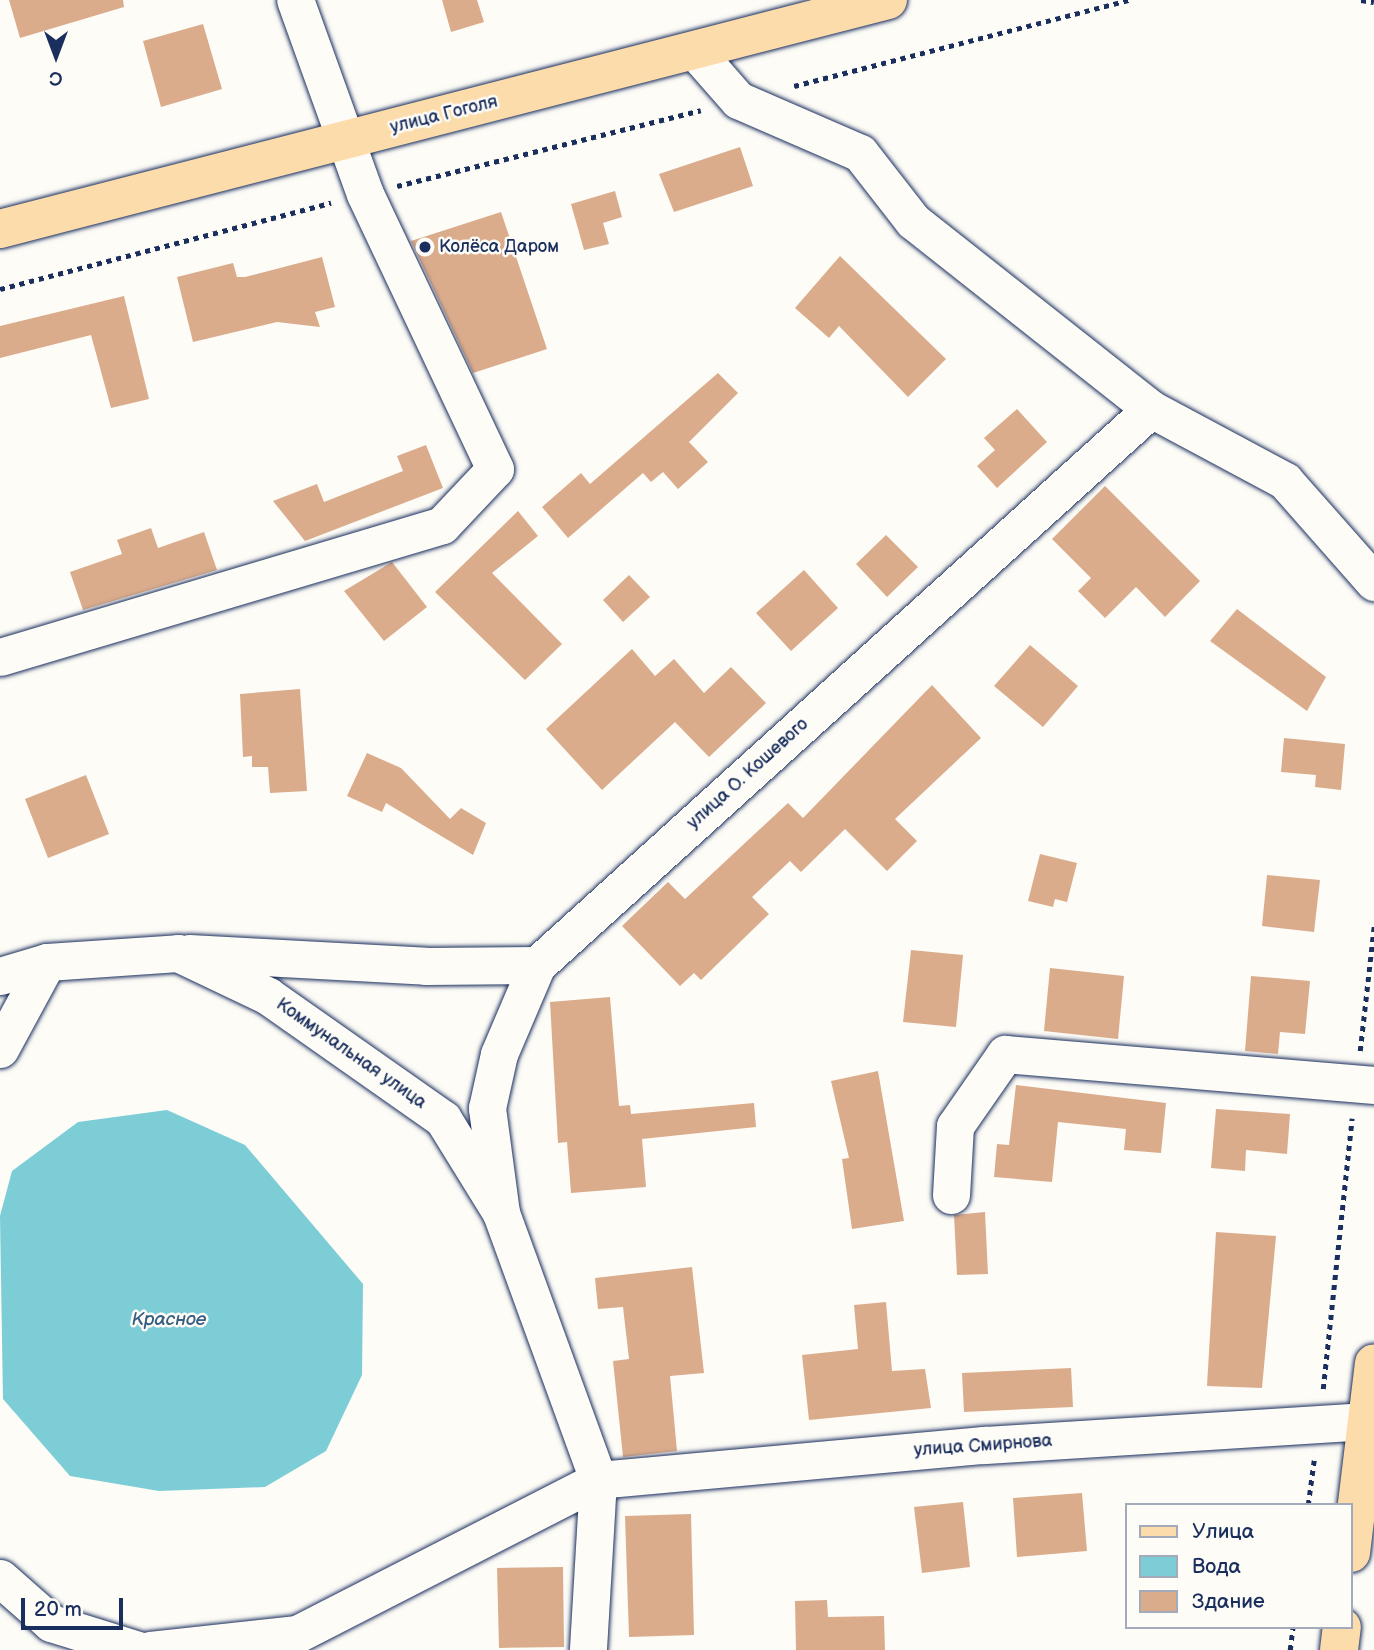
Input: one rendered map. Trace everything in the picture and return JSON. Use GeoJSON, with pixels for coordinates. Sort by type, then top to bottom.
{"type":"FeatureCollection","features":[{"type":"Feature","properties":{"kind":"main road","name":"улица Гоголя"},"geometry":{"type":"LineString","coordinates":[[0,229],[345,139],[696,52],[888,0]]}},
{"type":"Feature","properties":{"kind":"main road"},"geometry":{"type":"LineString","coordinates":[[1353,1537],[1374,1363]]}},
{"type":"Feature","properties":{"kind":"main road"},"geometry":{"type":"LineString","coordinates":[[1339,1650],[1342,1629]]}},
{"type":"Feature","properties":{"kind":"street"},"geometry":{"type":"LineString","coordinates":[[0,657],[442,525],[495,469],[365,194],[295,0]]}},
{"type":"Feature","properties":{"kind":"street"},"geometry":{"type":"LineString","coordinates":[[696,52],[738,100],[860,153],[913,221],[1151,410],[1285,481],[1374,582]]}},
{"type":"Feature","properties":{"kind":"street","name":"улица О. Кошевого"},"geometry":{"type":"LineString","coordinates":[[501,1213],[487,1108],[499,1054],[537,965],[1151,410]]}},
{"type":"Feature","properties":{"kind":"street"},"geometry":{"type":"LineString","coordinates":[[178,953],[537,965]]}},
{"type":"Feature","properties":{"kind":"street","name":"Коммунальная улица"},"geometry":{"type":"LineString","coordinates":[[0,976],[47,962],[178,953],[268,996],[443,1119],[501,1213],[598,1480],[588,1650]]}},
{"type":"Feature","properties":{"kind":"street"},"geometry":{"type":"LineString","coordinates":[[0,1049],[47,962]]}},
{"type":"Feature","properties":{"kind":"street"},"geometry":{"type":"LineString","coordinates":[[951,1195],[955,1126],[1005,1054],[1365,1084]]}},
{"type":"Feature","properties":{"kind":"street","name":"улица Смирнова"},"geometry":{"type":"LineString","coordinates":[[598,1480],[1368,1421]]}},
{"type":"Feature","properties":{"kind":"street"},"geometry":{"type":"LineString","coordinates":[[150,1650],[297,1633],[598,1480]]}},
{"type":"Feature","properties":{"kind":"street"},"geometry":{"type":"LineString","coordinates":[[0,1577],[51,1623],[138,1650]]}},
{"type":"Feature","properties":{"kind":"path"},"geometry":{"type":"LineString","coordinates":[[0,289],[1129,0]]}},
{"type":"Feature","properties":{"kind":"path"},"geometry":{"type":"LineString","coordinates":[[1361,0],[1374,2]]}},
{"type":"Feature","properties":{"kind":"path"},"geometry":{"type":"LineString","coordinates":[[1308,1503],[1365,1084],[1374,927]]}},
{"type":"Feature","properties":{"kind":"path"},"geometry":{"type":"LineString","coordinates":[[1290,1650],[1293,1629]]}},
{"type":"Feature","properties":{"kind":"water","name":"Красное"},"geometry":{"type":"Polygon","coordinates":[[[167,1110],[245,1145],[363,1284],[362,1375],[326,1451],[265,1487],[159,1491],[70,1476],[3,1399],[0,1216],[12,1171],[78,1122],[167,1110]]]}},
{"type":"Feature","properties":{"kind":"building"},"geometry":{"type":"Polygon","coordinates":[[[9,0],[123,0],[124,7],[20,38],[9,0]]]}},
{"type":"Feature","properties":{"kind":"building"},"geometry":{"type":"Polygon","coordinates":[[[442,0],[477,0],[484,22],[451,32],[442,0]]]}},
{"type":"Feature","properties":{"kind":"building"},"geometry":{"type":"Polygon","coordinates":[[[203,24],[222,89],[161,107],[143,41],[203,24]]]}},
{"type":"Feature","properties":{"kind":"building"},"geometry":{"type":"Polygon","coordinates":[[[740,147],[753,186],[674,212],[659,174],[740,147]]]}},
{"type":"Feature","properties":{"kind":"building"},"geometry":{"type":"Polygon","coordinates":[[[615,191],[622,217],[603,223],[609,244],[584,250],[571,204],[615,191]]]}},
{"type":"Feature","properties":{"kind":"building"},"geometry":{"type":"Polygon","coordinates":[[[501,212],[547,349],[473,373],[411,241],[501,212]]]}},
{"type":"Feature","properties":{"kind":"building"},"geometry":{"type":"Polygon","coordinates":[[[840,256],[946,359],[908,397],[839,326],[829,338],[795,308],[840,256]]]}},
{"type":"Feature","properties":{"kind":"building"},"geometry":{"type":"Polygon","coordinates":[[[322,257],[335,307],[315,312],[320,327],[277,322],[193,342],[177,277],[233,263],[237,277],[245,277],[322,257]]]}},
{"type":"Feature","properties":{"kind":"building"},"geometry":{"type":"Polygon","coordinates":[[[124,296],[149,399],[111,408],[91,335],[0,358],[0,326],[124,296]]]}},
{"type":"Feature","properties":{"kind":"building"},"geometry":{"type":"Polygon","coordinates":[[[718,373],[738,393],[689,442],[708,462],[678,489],[663,472],[651,482],[643,473],[568,538],[542,507],[581,473],[590,484],[718,373]]]}},
{"type":"Feature","properties":{"kind":"building"},"geometry":{"type":"Polygon","coordinates":[[[1017,409],[1047,442],[997,488],[977,466],[995,450],[984,438],[1017,409]]]}},
{"type":"Feature","properties":{"kind":"building"},"geometry":{"type":"Polygon","coordinates":[[[426,445],[443,488],[305,541],[273,501],[317,484],[324,502],[403,471],[397,456],[426,445]]]}},
{"type":"Feature","properties":{"kind":"building"},"geometry":{"type":"Polygon","coordinates":[[[1105,486],[1200,581],[1165,617],[1136,587],[1105,618],[1078,591],[1091,578],[1052,539],[1105,486]]]}},
{"type":"Feature","properties":{"kind":"building"},"geometry":{"type":"Polygon","coordinates":[[[518,511],[538,536],[492,573],[562,644],[525,680],[435,592],[518,511]]]}},
{"type":"Feature","properties":{"kind":"building"},"geometry":{"type":"Polygon","coordinates":[[[151,528],[158,548],[204,532],[217,570],[83,610],[70,572],[122,554],[117,540],[151,528]]]}},
{"type":"Feature","properties":{"kind":"building"},"geometry":{"type":"Polygon","coordinates":[[[886,535],[918,567],[887,597],[856,564],[886,535]]]}},
{"type":"Feature","properties":{"kind":"building"},"geometry":{"type":"Polygon","coordinates":[[[392,562],[427,607],[384,641],[344,591],[392,562]]]}},
{"type":"Feature","properties":{"kind":"building"},"geometry":{"type":"Polygon","coordinates":[[[804,570],[838,608],[791,651],[756,613],[804,570]]]}},
{"type":"Feature","properties":{"kind":"building"},"geometry":{"type":"Polygon","coordinates":[[[629,575],[650,597],[623,622],[603,600],[629,575]]]}},
{"type":"Feature","properties":{"kind":"building"},"geometry":{"type":"Polygon","coordinates":[[[1237,609],[1326,677],[1307,711],[1210,641],[1237,609]]]}},
{"type":"Feature","properties":{"kind":"building"},"geometry":{"type":"Polygon","coordinates":[[[1030,645],[1078,686],[1043,727],[994,686],[1030,645]]]}},
{"type":"Feature","properties":{"kind":"building"},"geometry":{"type":"Polygon","coordinates":[[[632,649],[655,676],[674,659],[704,693],[731,667],[766,703],[709,757],[675,722],[602,790],[546,729],[632,649]]]}},
{"type":"Feature","properties":{"kind":"building"},"geometry":{"type":"Polygon","coordinates":[[[932,685],[981,738],[895,819],[917,841],[887,871],[845,829],[801,872],[790,861],[752,897],[769,914],[701,980],[694,973],[680,986],[622,926],[668,882],[685,899],[788,803],[803,818],[932,685]]]}},
{"type":"Feature","properties":{"kind":"building"},"geometry":{"type":"Polygon","coordinates":[[[300,689],[307,791],[270,793],[268,767],[252,767],[252,756],[243,757],[240,694],[300,689]]]}},
{"type":"Feature","properties":{"kind":"building"},"geometry":{"type":"Polygon","coordinates":[[[1284,738],[1345,744],[1341,790],[1315,787],[1316,775],[1281,772],[1284,738]]]}},
{"type":"Feature","properties":{"kind":"building"},"geometry":{"type":"Polygon","coordinates":[[[367,753],[401,768],[450,819],[461,808],[486,823],[473,855],[386,803],[382,812],[347,796],[367,753]]]}},
{"type":"Feature","properties":{"kind":"building"},"geometry":{"type":"Polygon","coordinates":[[[86,775],[109,834],[48,858],[25,799],[86,775]]]}},
{"type":"Feature","properties":{"kind":"building"},"geometry":{"type":"Polygon","coordinates":[[[1040,854],[1077,863],[1067,902],[1055,899],[1053,907],[1028,901],[1040,854]]]}},
{"type":"Feature","properties":{"kind":"building"},"geometry":{"type":"Polygon","coordinates":[[[1267,875],[1320,880],[1314,932],[1262,926],[1267,875]]]}},
{"type":"Feature","properties":{"kind":"building"},"geometry":{"type":"Polygon","coordinates":[[[911,950],[963,955],[956,1027],[903,1022],[911,950]]]}},
{"type":"Feature","properties":{"kind":"building"},"geometry":{"type":"Polygon","coordinates":[[[1050,968],[1124,976],[1118,1039],[1044,1031],[1050,968]]]}},
{"type":"Feature","properties":{"kind":"building"},"geometry":{"type":"Polygon","coordinates":[[[1251,976],[1310,981],[1305,1034],[1280,1032],[1278,1054],[1245,1051],[1251,976]]]}},
{"type":"Feature","properties":{"kind":"building"},"geometry":{"type":"Polygon","coordinates":[[[610,997],[619,1106],[630,1105],[631,1114],[754,1103],[756,1127],[642,1139],[646,1187],[571,1193],[567,1142],[558,1143],[550,1002],[610,997]]]}},
{"type":"Feature","properties":{"kind":"building"},"geometry":{"type":"Polygon","coordinates":[[[878,1071],[904,1221],[852,1229],[842,1159],[849,1158],[831,1081],[878,1071]]]}},
{"type":"Feature","properties":{"kind":"building"},"geometry":{"type":"Polygon","coordinates":[[[1016,1085],[1166,1103],[1161,1153],[1124,1150],[1126,1129],[1058,1122],[1052,1182],[994,1177],[997,1144],[1009,1145],[1016,1085]]]}},
{"type":"Feature","properties":{"kind":"building"},"geometry":{"type":"Polygon","coordinates":[[[1216,1109],[1290,1114],[1287,1154],[1246,1150],[1245,1171],[1211,1168],[1216,1109]]]}},
{"type":"Feature","properties":{"kind":"building"},"geometry":{"type":"Polygon","coordinates":[[[985,1212],[988,1274],[957,1275],[954,1215],[985,1212]]]}},
{"type":"Feature","properties":{"kind":"building"},"geometry":{"type":"Polygon","coordinates":[[[1216,1232],[1276,1236],[1262,1388],[1207,1386],[1216,1232]]]}},
{"type":"Feature","properties":{"kind":"building"},"geometry":{"type":"Polygon","coordinates":[[[692,1267],[704,1373],[670,1376],[677,1451],[623,1457],[613,1361],[629,1359],[623,1307],[598,1309],[595,1278],[692,1267]]]}},
{"type":"Feature","properties":{"kind":"building"},"geometry":{"type":"Polygon","coordinates":[[[886,1302],[892,1371],[925,1369],[931,1408],[809,1420],[802,1355],[858,1349],[854,1305],[886,1302]]]}},
{"type":"Feature","properties":{"kind":"building"},"geometry":{"type":"Polygon","coordinates":[[[1071,1368],[1073,1407],[964,1412],[962,1373],[1071,1368]]]}},
{"type":"Feature","properties":{"kind":"building"},"geometry":{"type":"Polygon","coordinates":[[[1082,1493],[1087,1551],[1017,1557],[1013,1498],[1082,1493]]]}},
{"type":"Feature","properties":{"kind":"building"},"geometry":{"type":"Polygon","coordinates":[[[963,1502],[970,1567],[922,1573],[914,1507],[963,1502]]]}},
{"type":"Feature","properties":{"kind":"building"},"geometry":{"type":"Polygon","coordinates":[[[691,1514],[694,1635],[629,1637],[625,1516],[691,1514]]]}},
{"type":"Feature","properties":{"kind":"building"},"geometry":{"type":"Polygon","coordinates":[[[563,1567],[564,1647],[499,1648],[497,1568],[563,1567]]]}},
{"type":"Feature","properties":{"kind":"building"},"geometry":{"type":"Polygon","coordinates":[[[827,1600],[828,1617],[884,1616],[885,1650],[796,1650],[795,1601],[827,1600]]]}},
{"type":"Feature","properties":{"kind":"place","name":"Колёса Даром"},"geometry":{"type":"Point","coordinates":[425,247]}}]}
